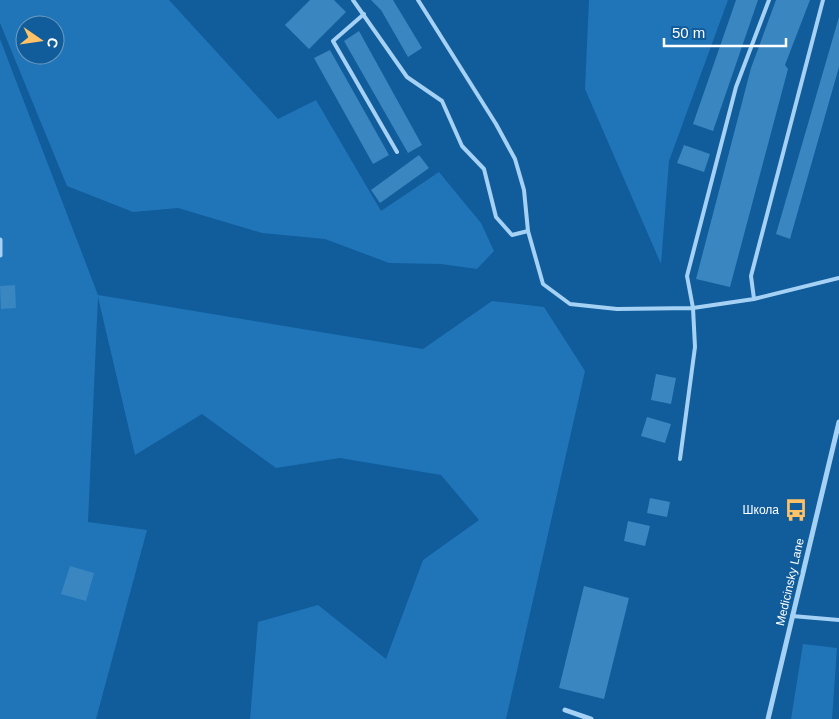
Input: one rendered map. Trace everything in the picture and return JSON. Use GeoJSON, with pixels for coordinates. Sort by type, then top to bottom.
{"type":"FeatureCollection","features":[{"type":"Feature","properties":{"kind":"street"},"geometry":{"type":"LineString","coordinates":[[0,240],[0,255]]}},
{"type":"Feature","properties":{"kind":"street","name":"Medicinsky Lane"},"geometry":{"type":"LineString","coordinates":[[768,719],[839,422]]}},
{"type":"Feature","properties":{"kind":"street"},"geometry":{"type":"LineString","coordinates":[[565,710],[591,719]]}},
{"type":"Feature","properties":{"kind":"lane"},"geometry":{"type":"LineString","coordinates":[[353,0],[407,77],[442,101],[462,146],[484,169],[496,217],[512,235],[528,231]]}},
{"type":"Feature","properties":{"kind":"lane"},"geometry":{"type":"LineString","coordinates":[[418,0],[491,116],[515,159],[524,190],[528,231],[543,284],[570,304],[617,309],[693,308],[754,299],[839,278]]}},
{"type":"Feature","properties":{"kind":"lane"},"geometry":{"type":"LineString","coordinates":[[680,459],[695,347],[693,308],[687,276],[736,87],[769,0]]}},
{"type":"Feature","properties":{"kind":"lane"},"geometry":{"type":"LineString","coordinates":[[754,299],[751,276],[823,0]]}},
{"type":"Feature","properties":{"kind":"lane"},"geometry":{"type":"LineString","coordinates":[[364,14],[333,41],[397,152]]}},
{"type":"Feature","properties":{"kind":"lane"},"geometry":{"type":"LineString","coordinates":[[792,616],[839,620]]}},
{"type":"Feature","properties":{"kind":"shaded area"},"geometry":{"type":"Polygon","coordinates":[[[0,0],[169,0],[278,119],[316,100],[381,211],[439,172],[481,223],[494,251],[477,269],[441,264],[389,263],[325,239],[262,233],[178,208],[133,212],[67,186],[17,65],[65,65],[65,15],[15,15],[15,59],[0,23],[0,0]]]}},
{"type":"Feature","properties":{"kind":"shaded area"},"geometry":{"type":"Polygon","coordinates":[[[589,0],[728,0],[669,161],[661,264],[585,89],[589,0]]]}},
{"type":"Feature","properties":{"kind":"shaded area"},"geometry":{"type":"Polygon","coordinates":[[[0,39],[98,295],[423,349],[492,301],[544,307],[585,371],[506,719],[250,719],[258,622],[318,605],[386,659],[423,560],[479,520],[441,475],[340,458],[276,468],[202,414],[135,455],[98,297],[88,522],[147,530],[96,719],[0,719],[0,39]]]}},
{"type":"Feature","properties":{"kind":"shaded area"},"geometry":{"type":"Polygon","coordinates":[[[803,644],[837,648],[832,719],[791,719],[803,644]]]}},
{"type":"Feature","properties":{"kind":"building"},"geometry":{"type":"Polygon","coordinates":[[[310,0],[334,0],[346,12],[309,49],[285,25],[310,0]]]}},
{"type":"Feature","properties":{"kind":"building"},"geometry":{"type":"Polygon","coordinates":[[[371,0],[393,0],[422,48],[408,57],[381,10],[371,0]]]}},
{"type":"Feature","properties":{"kind":"building"},"geometry":{"type":"Polygon","coordinates":[[[736,0],[758,0],[713,131],[693,124],[736,0]]]}},
{"type":"Feature","properties":{"kind":"building"},"geometry":{"type":"Polygon","coordinates":[[[776,0],[810,0],[785,65],[788,69],[730,287],[696,279],[751,68],[776,0]]]}},
{"type":"Feature","properties":{"kind":"building"},"geometry":{"type":"Polygon","coordinates":[[[839,17],[839,67],[790,239],[776,234],[839,17]]]}},
{"type":"Feature","properties":{"kind":"building"},"geometry":{"type":"Polygon","coordinates":[[[359,31],[422,145],[408,153],[344,41],[359,31]]]}},
{"type":"Feature","properties":{"kind":"building"},"geometry":{"type":"Polygon","coordinates":[[[330,50],[389,155],[373,164],[314,58],[330,50]]]}},
{"type":"Feature","properties":{"kind":"building"},"geometry":{"type":"Polygon","coordinates":[[[684,145],[710,154],[704,172],[677,163],[684,145]]]}},
{"type":"Feature","properties":{"kind":"building"},"geometry":{"type":"Polygon","coordinates":[[[419,155],[429,168],[380,203],[371,190],[419,155]]]}},
{"type":"Feature","properties":{"kind":"building"},"geometry":{"type":"Polygon","coordinates":[[[15,285],[16,308],[1,309],[0,286],[15,285]]]}},
{"type":"Feature","properties":{"kind":"building"},"geometry":{"type":"Polygon","coordinates":[[[656,374],[676,378],[671,404],[651,400],[656,374]]]}},
{"type":"Feature","properties":{"kind":"building"},"geometry":{"type":"Polygon","coordinates":[[[647,417],[671,424],[665,443],[641,436],[647,417]]]}},
{"type":"Feature","properties":{"kind":"building"},"geometry":{"type":"Polygon","coordinates":[[[650,498],[670,502],[667,517],[647,513],[650,498]]]}},
{"type":"Feature","properties":{"kind":"building"},"geometry":{"type":"Polygon","coordinates":[[[628,521],[650,526],[645,546],[624,541],[628,521]]]}},
{"type":"Feature","properties":{"kind":"building"},"geometry":{"type":"Polygon","coordinates":[[[70,566],[94,573],[86,601],[61,594],[70,566]]]}},
{"type":"Feature","properties":{"kind":"building"},"geometry":{"type":"Polygon","coordinates":[[[584,586],[629,598],[604,699],[559,688],[584,586]]]}},
{"type":"Feature","properties":{"kind":"place","name":"Школа"},"geometry":{"type":"Point","coordinates":[796,510]}}]}
